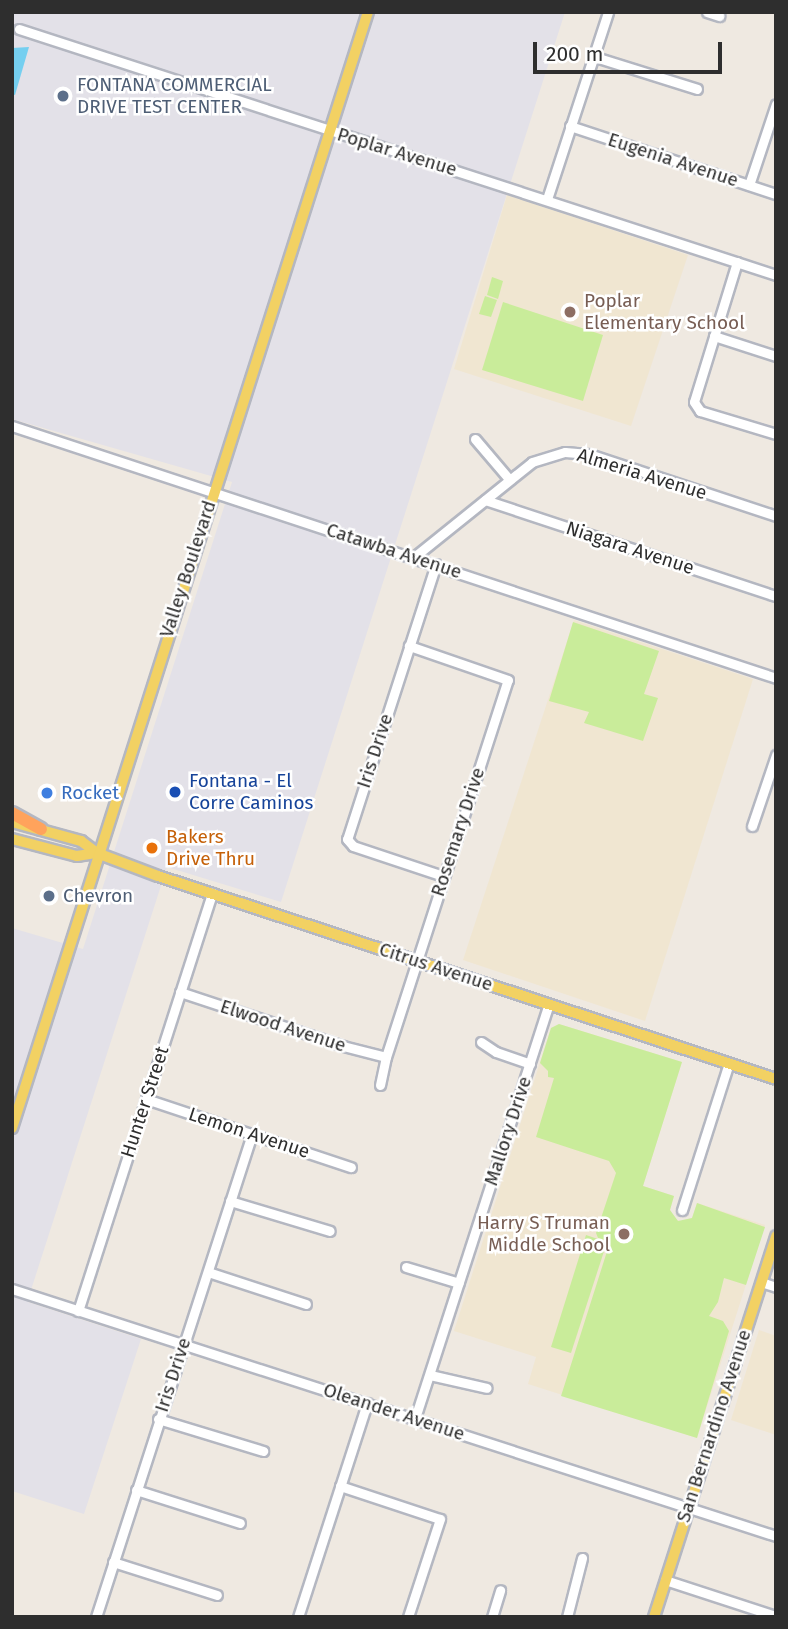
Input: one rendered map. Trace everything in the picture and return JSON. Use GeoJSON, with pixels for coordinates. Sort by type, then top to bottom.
{"type":"FeatureCollection","features":[{"type":"Feature","properties":{"kind":"highway"},"geometry":{"type":"LineString","coordinates":[[12,813],[41,829]]}},
{"type":"Feature","properties":{"kind":"main road","name":"Valley Boulevard"},"geometry":{"type":"LineString","coordinates":[[12,1128],[97,853],[368,12]]}},
{"type":"Feature","properties":{"kind":"main road","name":"Citrus Avenue"},"geometry":{"type":"LineString","coordinates":[[12,822],[81,841],[97,853],[212,893],[776,1079]]}},
{"type":"Feature","properties":{"kind":"main road","name":"Citrus Avenue"},"geometry":{"type":"LineString","coordinates":[[12,839],[77,856],[97,853]]}},
{"type":"Feature","properties":{"kind":"main road","name":"San Bernardino Avenue"},"geometry":{"type":"LineString","coordinates":[[654,1617],[776,1236]]}},
{"type":"Feature","properties":{"kind":"street"},"geometry":{"type":"LineString","coordinates":[[547,199],[608,12]]}},
{"type":"Feature","properties":{"kind":"street"},"geometry":{"type":"LineString","coordinates":[[707,12],[719,16]]}},
{"type":"Feature","properties":{"kind":"street","name":"Poplar Avenue"},"geometry":{"type":"LineString","coordinates":[[19,29],[776,275]]}},
{"type":"Feature","properties":{"kind":"street"},"geometry":{"type":"LineString","coordinates":[[592,55],[697,89]]}},
{"type":"Feature","properties":{"kind":"street"},"geometry":{"type":"LineString","coordinates":[[750,185],[775,110]]}},
{"type":"Feature","properties":{"kind":"street","name":"Eugenia Avenue"},"geometry":{"type":"LineString","coordinates":[[570,126],[776,194]]}},
{"type":"Feature","properties":{"kind":"street"},"geometry":{"type":"LineString","coordinates":[[737,262],[694,405],[700,411],[776,434]]}},
{"type":"Feature","properties":{"kind":"street"},"geometry":{"type":"LineString","coordinates":[[714,336],[776,356]]}},
{"type":"Feature","properties":{"kind":"street","name":"Catawba Avenue"},"geometry":{"type":"LineString","coordinates":[[12,426],[776,678]]}},
{"type":"Feature","properties":{"kind":"street"},"geometry":{"type":"LineString","coordinates":[[475,439],[509,479]]}},
{"type":"Feature","properties":{"kind":"street","name":"Almeria Avenue"},"geometry":{"type":"LineString","coordinates":[[414,557],[509,479],[545,456],[576,452],[776,516]]}},
{"type":"Feature","properties":{"kind":"street","name":"Niagara Avenue"},"geometry":{"type":"LineString","coordinates":[[485,500],[776,596]]}},
{"type":"Feature","properties":{"kind":"street","name":"Iris Drive"},"geometry":{"type":"LineString","coordinates":[[436,564],[347,839],[354,846],[443,876]]}},
{"type":"Feature","properties":{"kind":"street","name":"Rosemary Drive"},"geometry":{"type":"LineString","coordinates":[[380,1085],[386,1056],[508,680],[409,646]]}},
{"type":"Feature","properties":{"kind":"street"},"geometry":{"type":"LineString","coordinates":[[752,826],[773,774],[776,755]]}},
{"type":"Feature","properties":{"kind":"street","name":"Hunter Street"},"geometry":{"type":"LineString","coordinates":[[78,1311],[212,893]]}},
{"type":"Feature","properties":{"kind":"street","name":"Elwood Avenue"},"geometry":{"type":"LineString","coordinates":[[180,992],[343,1046],[386,1056]]}},
{"type":"Feature","properties":{"kind":"street","name":"Mallory Drive"},"geometry":{"type":"LineString","coordinates":[[415,1418],[550,1004]]}},
{"type":"Feature","properties":{"kind":"street"},"geometry":{"type":"LineString","coordinates":[[481,1042],[496,1052],[530,1064]]}},
{"type":"Feature","properties":{"kind":"street"},"geometry":{"type":"LineString","coordinates":[[682,1210],[729,1063]]}},
{"type":"Feature","properties":{"kind":"street","name":"Lemon Avenue"},"geometry":{"type":"LineString","coordinates":[[146,1099],[351,1167]]}},
{"type":"Feature","properties":{"kind":"street","name":"Iris Drive"},"geometry":{"type":"LineString","coordinates":[[96,1617],[251,1134]]}},
{"type":"Feature","properties":{"kind":"street"},"geometry":{"type":"LineString","coordinates":[[230,1200],[330,1231]]}},
{"type":"Feature","properties":{"kind":"street"},"geometry":{"type":"LineString","coordinates":[[407,1267],[459,1283]]}},
{"type":"Feature","properties":{"kind":"street"},"geometry":{"type":"LineString","coordinates":[[208,1272],[306,1304]]}},
{"type":"Feature","properties":{"kind":"street"},"geometry":{"type":"LineString","coordinates":[[761,1282],[776,1287]]}},
{"type":"Feature","properties":{"kind":"street","name":"Oleander Avenue"},"geometry":{"type":"LineString","coordinates":[[12,1289],[776,1536]]}},
{"type":"Feature","properties":{"kind":"street"},"geometry":{"type":"LineString","coordinates":[[430,1375],[487,1388]]}},
{"type":"Feature","properties":{"kind":"street"},"geometry":{"type":"LineString","coordinates":[[298,1617],[367,1402]]}},
{"type":"Feature","properties":{"kind":"street"},"geometry":{"type":"LineString","coordinates":[[159,1419],[263,1451]]}},
{"type":"Feature","properties":{"kind":"street"},"geometry":{"type":"LineString","coordinates":[[340,1486],[440,1519],[408,1617]]}},
{"type":"Feature","properties":{"kind":"street"},"geometry":{"type":"LineString","coordinates":[[136,1490],[240,1523]]}},
{"type":"Feature","properties":{"kind":"street"},"geometry":{"type":"LineString","coordinates":[[567,1617],[582,1558]]}},
{"type":"Feature","properties":{"kind":"street"},"geometry":{"type":"LineString","coordinates":[[113,1562],[217,1595]]}},
{"type":"Feature","properties":{"kind":"street"},"geometry":{"type":"LineString","coordinates":[[666,1580],[776,1616]]}},
{"type":"Feature","properties":{"kind":"street"},"geometry":{"type":"LineString","coordinates":[[494,1616],[500,1590]]}},
{"type":"Feature","properties":{"kind":"shaded area"},"geometry":{"type":"Polygon","coordinates":[[[12,12],[565,12],[281,902],[167,867],[31,1290],[28,1302],[141,1339],[84,1514],[12,1491],[12,928],[83,949],[232,482],[12,419],[12,12]]]}},
{"type":"Feature","properties":{"kind":"shaded area","name":"Poplar Elementary School"},"geometry":{"type":"Polygon","coordinates":[[[507,195],[688,255],[631,426],[454,369],[507,195]]]}},
{"type":"Feature","properties":{"kind":"shaded area"},"geometry":{"type":"Polygon","coordinates":[[[574,620],[753,679],[645,1021],[463,960],[574,620]]]}},
{"type":"Feature","properties":{"kind":"shaded area","name":"Harry S Truman Middle School"},"geometry":{"type":"Polygon","coordinates":[[[559,1024],[682,1062],[643,1186],[674,1196],[670,1210],[674,1218],[682,1222],[692,1218],[697,1203],[765,1225],[697,1438],[528,1384],[536,1357],[454,1331],[551,1028],[559,1024]]]}},
{"type":"Feature","properties":{"kind":"shaded area"},"geometry":{"type":"Polygon","coordinates":[[[759,1330],[776,1336],[776,1435],[731,1420],[759,1330]]]}},
{"type":"Feature","properties":{"kind":"green space"},"geometry":{"type":"Polygon","coordinates":[[[492,277],[503,281],[498,299],[487,295],[492,277]]]}},
{"type":"Feature","properties":{"kind":"green space"},"geometry":{"type":"Polygon","coordinates":[[[485,296],[497,300],[491,317],[479,314],[485,296]]]}},
{"type":"Feature","properties":{"kind":"green space"},"geometry":{"type":"Polygon","coordinates":[[[503,302],[603,335],[583,401],[482,370],[503,302]]]}},
{"type":"Feature","properties":{"kind":"green space"},"geometry":{"type":"Polygon","coordinates":[[[573,622],[659,651],[644,694],[658,698],[643,741],[584,723],[589,712],[549,701],[573,622]]]}},
{"type":"Feature","properties":{"kind":"green space","name":"Harry S Truman Middle School"},"geometry":{"type":"Polygon","coordinates":[[[559,1024],[682,1062],[643,1186],[674,1196],[670,1210],[678,1221],[692,1218],[697,1203],[765,1227],[746,1285],[724,1278],[718,1302],[709,1316],[723,1321],[729,1331],[697,1438],[561,1396],[610,1242],[598,1238],[596,1233],[616,1173],[609,1161],[536,1137],[554,1078],[548,1077],[548,1071],[540,1063],[551,1028],[559,1024]]]}},
{"type":"Feature","properties":{"kind":"green space"},"geometry":{"type":"Polygon","coordinates":[[[586,1235],[607,1242],[571,1353],[551,1347],[586,1235]]]}},
{"type":"Feature","properties":{"kind":"water"},"geometry":{"type":"Polygon","coordinates":[[[29,47],[15,95],[12,94],[12,48],[29,47]]]}},
{"type":"Feature","properties":{"kind":"place","name":"FONTANA COMMERCIAL DRIVE TEST CENTER"},"geometry":{"type":"Point","coordinates":[63,96]}},
{"type":"Feature","properties":{"kind":"place","name":"Poplar Elementary School"},"geometry":{"type":"Point","coordinates":[570,312]}},
{"type":"Feature","properties":{"kind":"place","name":"Fontana - El Corre Caminos"},"geometry":{"type":"Point","coordinates":[175,792]}},
{"type":"Feature","properties":{"kind":"place","name":"Rocket"},"geometry":{"type":"Point","coordinates":[47,793]}},
{"type":"Feature","properties":{"kind":"place","name":"Bakers Drive Thru"},"geometry":{"type":"Point","coordinates":[152,848]}},
{"type":"Feature","properties":{"kind":"place","name":"Chevron"},"geometry":{"type":"Point","coordinates":[49,896]}},
{"type":"Feature","properties":{"kind":"place","name":"Harry S Truman Middle School"},"geometry":{"type":"Point","coordinates":[624,1234]}}]}
